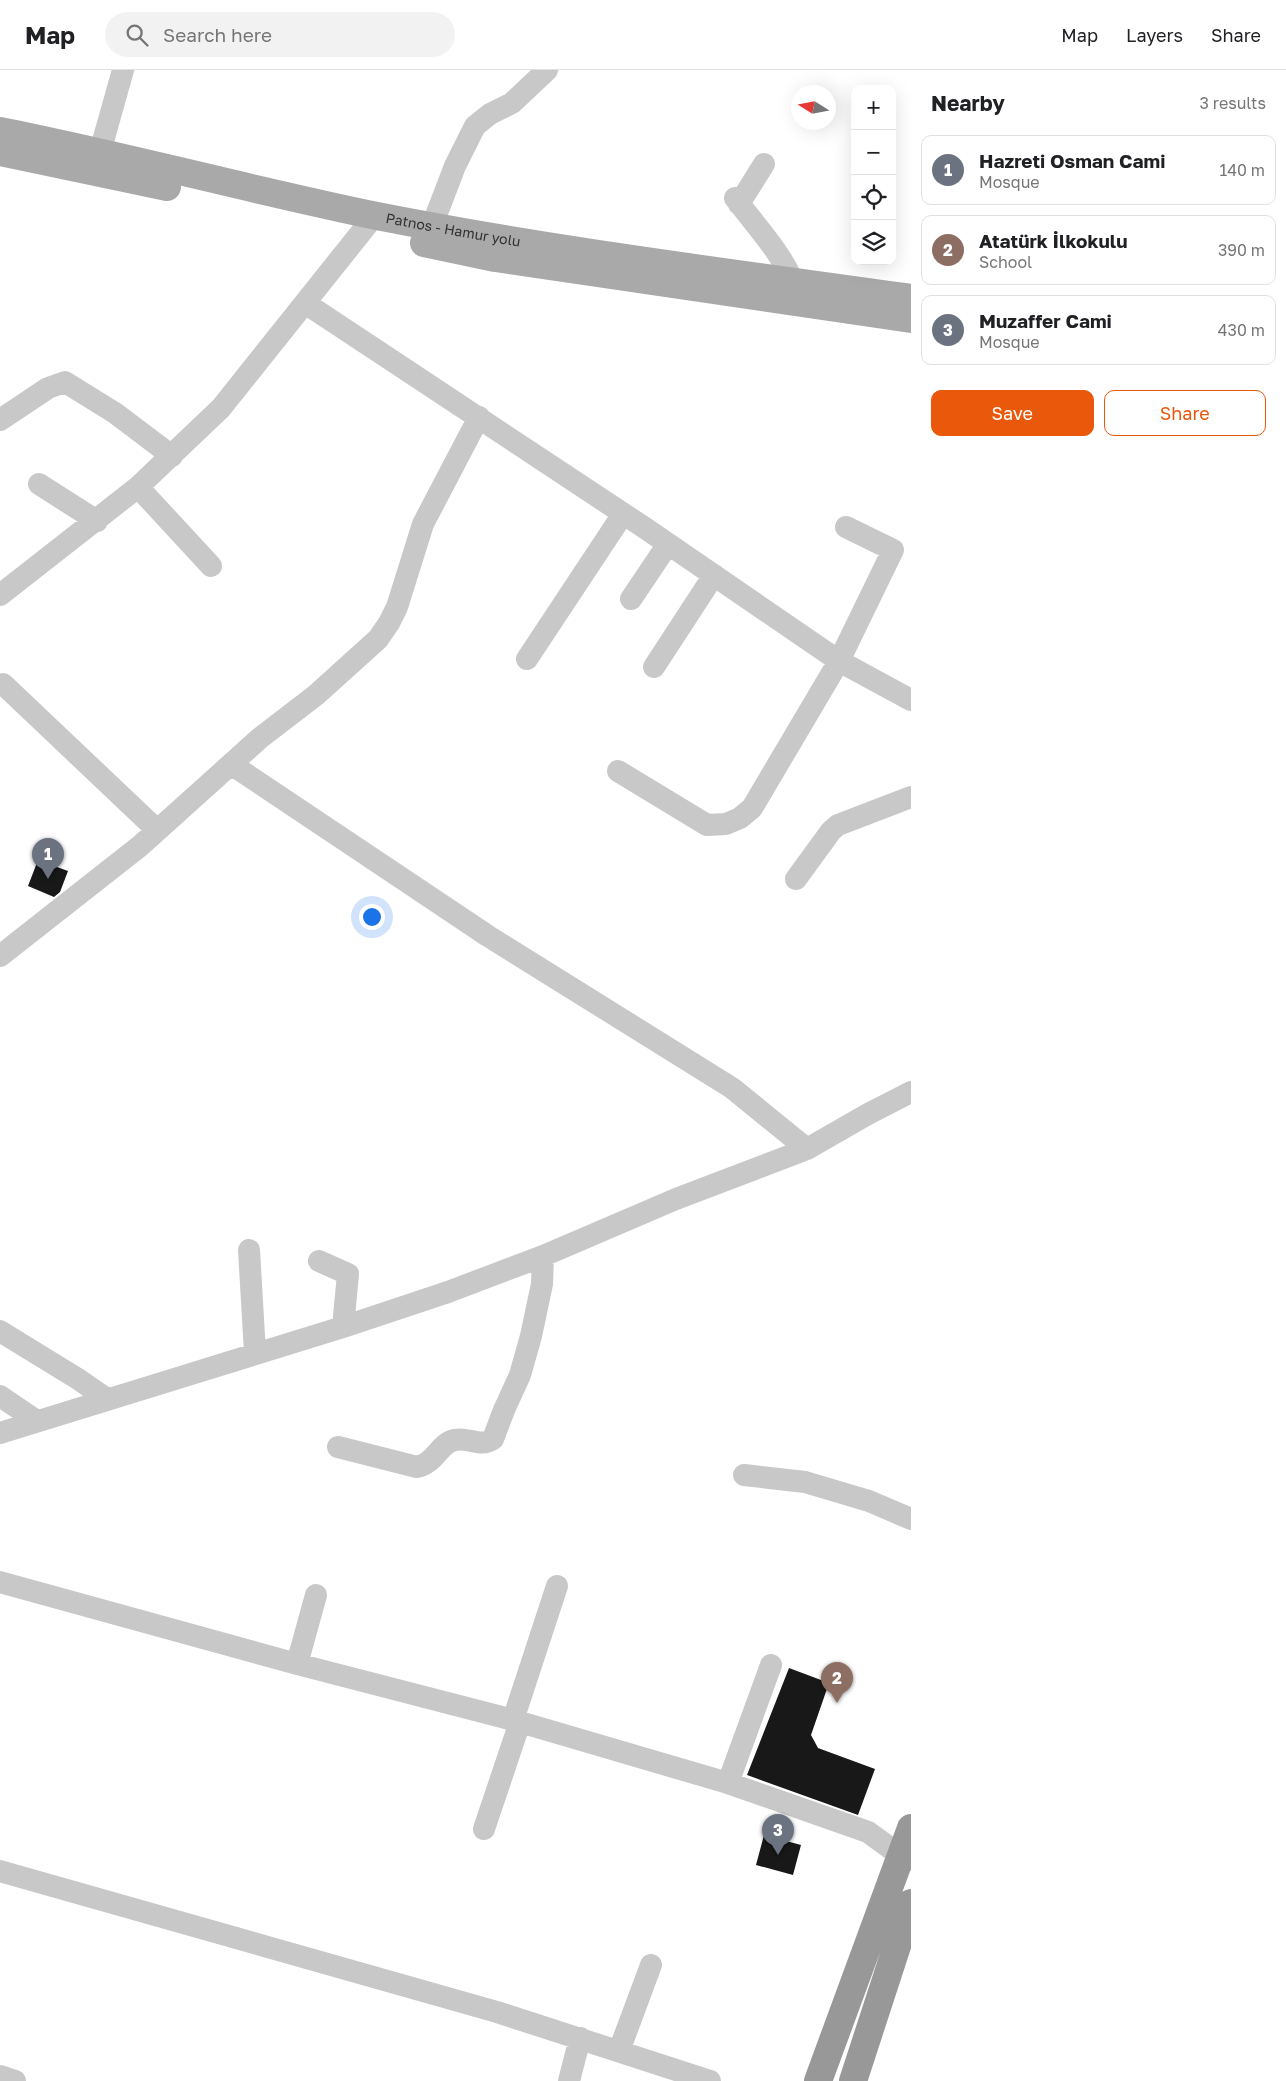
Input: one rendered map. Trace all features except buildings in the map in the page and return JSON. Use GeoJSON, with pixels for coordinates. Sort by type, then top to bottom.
{"type":"FeatureCollection","features":[{"type":"Feature","properties":{"kind":"highway"},"geometry":{"type":"LineString","coordinates":[[818,2081],[906,1858],[911,1828]]}},
{"type":"Feature","properties":{"kind":"highway"},"geometry":{"type":"LineString","coordinates":[[853,2081],[911,1903]]}},
{"type":"Feature","properties":{"kind":"main road","name":"Patnos - Hamur yolu"},"geometry":{"type":"LineString","coordinates":[[0,131],[100,152],[369,222],[495,258],[911,318]]}},
{"type":"Feature","properties":{"kind":"main road","name":"Patnos - Hamur yolu"},"geometry":{"type":"LineString","coordinates":[[0,152],[369,222],[432,226],[495,238],[911,298]]}},
{"type":"Feature","properties":{"kind":"street"},"geometry":{"type":"LineString","coordinates":[[100,152],[123,70]]}},
{"type":"Feature","properties":{"kind":"street"},"geometry":{"type":"LineString","coordinates":[[432,226],[455,166],[475,126],[490,114],[512,102],[547,70]]}},
{"type":"Feature","properties":{"kind":"street"},"geometry":{"type":"LineString","coordinates":[[764,164],[737,201],[774,246],[793,281]]}},
{"type":"Feature","properties":{"kind":"street"},"geometry":{"type":"LineString","coordinates":[[0,595],[97,521],[138,487],[221,408],[369,222]]}},
{"type":"Feature","properties":{"kind":"street"},"geometry":{"type":"LineString","coordinates":[[305,303],[479,417],[839,661],[911,700]]}},
{"type":"Feature","properties":{"kind":"street"},"geometry":{"type":"LineString","coordinates":[[0,420],[48,388],[64,382],[115,413],[172,456]]}},
{"type":"Feature","properties":{"kind":"street"},"geometry":{"type":"LineString","coordinates":[[0,956],[157,830],[260,738],[316,695],[378,639],[390,624],[398,607],[423,524],[479,417]]}},
{"type":"Feature","properties":{"kind":"street"},"geometry":{"type":"LineString","coordinates":[[39,484],[97,521]]}},
{"type":"Feature","properties":{"kind":"street"},"geometry":{"type":"LineString","coordinates":[[138,487],[211,566]]}},
{"type":"Feature","properties":{"kind":"street"},"geometry":{"type":"LineString","coordinates":[[527,659],[623,514]]}},
{"type":"Feature","properties":{"kind":"street"},"geometry":{"type":"LineString","coordinates":[[618,771],[707,825],[726,824],[740,818],[752,808],[839,661],[893,550],[846,528]]}},
{"type":"Feature","properties":{"kind":"street"},"geometry":{"type":"LineString","coordinates":[[631,600],[668,544]]}},
{"type":"Feature","properties":{"kind":"street"},"geometry":{"type":"LineString","coordinates":[[654,667],[714,575]]}},
{"type":"Feature","properties":{"kind":"street"},"geometry":{"type":"LineString","coordinates":[[3,684],[157,830]]}},
{"type":"Feature","properties":{"kind":"street"},"geometry":{"type":"LineString","coordinates":[[231,764],[488,936],[732,1088],[807,1149]]}},
{"type":"Feature","properties":{"kind":"street"},"geometry":{"type":"LineString","coordinates":[[796,879],[831,831],[838,826],[911,798]]}},
{"type":"Feature","properties":{"kind":"street"},"geometry":{"type":"LineString","coordinates":[[0,1433],[343,1327],[448,1292],[543,1256],[676,1198],[807,1149],[911,1092]]}},
{"type":"Feature","properties":{"kind":"street"},"geometry":{"type":"LineString","coordinates":[[250,1250],[255,1353]]}},
{"type":"Feature","properties":{"kind":"street"},"geometry":{"type":"LineString","coordinates":[[338,1447],[417,1468],[426,1466],[448,1443],[454,1440],[482,1444],[493,1439],[520,1376],[531,1336],[542,1284],[543,1256]]}},
{"type":"Feature","properties":{"kind":"street"},"geometry":{"type":"LineString","coordinates":[[318,1261],[348,1274],[343,1327]]}},
{"type":"Feature","properties":{"kind":"street"},"geometry":{"type":"LineString","coordinates":[[0,1331],[107,1399]]}},
{"type":"Feature","properties":{"kind":"street"},"geometry":{"type":"LineString","coordinates":[[0,1396],[37,1421]]}},
{"type":"Feature","properties":{"kind":"street"},"geometry":{"type":"LineString","coordinates":[[744,1474],[814,1485],[869,1501],[911,1519]]}},
{"type":"Feature","properties":{"kind":"street"},"geometry":{"type":"LineString","coordinates":[[0,1582],[297,1664],[517,1721],[728,1783],[868,1832],[906,1858]]}},
{"type":"Feature","properties":{"kind":"street"},"geometry":{"type":"LineString","coordinates":[[484,1829],[557,1586]]}},
{"type":"Feature","properties":{"kind":"street"},"geometry":{"type":"LineString","coordinates":[[297,1664],[316,1595]]}},
{"type":"Feature","properties":{"kind":"street"},"geometry":{"type":"LineString","coordinates":[[728,1783],[771,1665]]}},
{"type":"Feature","properties":{"kind":"street"},"geometry":{"type":"LineString","coordinates":[[0,1871],[580,2038],[710,2081]]}},
{"type":"Feature","properties":{"kind":"street"},"geometry":{"type":"LineString","coordinates":[[619,2051],[651,1965]]}},
{"type":"Feature","properties":{"kind":"street"},"geometry":{"type":"LineString","coordinates":[[569,2081],[580,2038]]}},
{"type":"Feature","properties":{"kind":"street"},"geometry":{"type":"LineString","coordinates":[[0,2076],[15,2081]]}},
{"type":"Feature","properties":{"kind":"place","name":"Hazreti Osman Cami"},"geometry":{"type":"Point","coordinates":[48,879]}},
{"type":"Feature","properties":{"kind":"place","name":"Atatürk İlkokulu"},"geometry":{"type":"Point","coordinates":[837,1703]}},
{"type":"Feature","properties":{"kind":"place","name":"Muzaffer Cami"},"geometry":{"type":"Point","coordinates":[778,1855]}}]}
